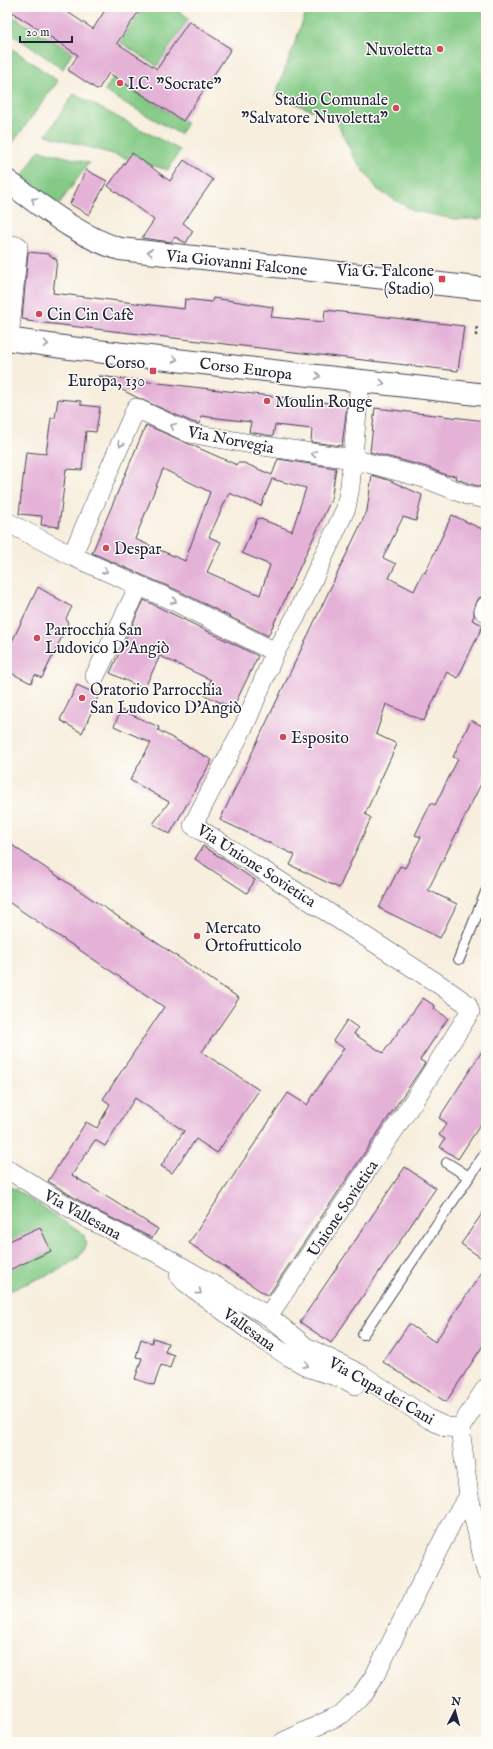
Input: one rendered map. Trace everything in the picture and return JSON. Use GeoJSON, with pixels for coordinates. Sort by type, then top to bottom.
{"type":"FeatureCollection","features":[{"type":"Feature","properties":{"kind":"main road","name":"Via Giovanni Falcone"},"geometry":{"type":"LineString","coordinates":[[7,181],[84,234],[101,244],[120,249],[486,289]]}},
{"type":"Feature","properties":{"kind":"main road","name":"Corso Europa"},"geometry":{"type":"LineString","coordinates":[[8,339],[486,395]]}},
{"type":"Feature","properties":{"kind":"street"},"geometry":{"type":"LineString","coordinates":[[7,245],[18,246],[8,339]]}},
{"type":"Feature","properties":{"kind":"street","name":"Via Unione Sovietica"},"geometry":{"type":"LineString","coordinates":[[360,381],[350,486],[346,508],[295,618],[275,652],[247,720],[193,825],[337,917],[467,1004],[470,1012],[415,1099]]}},
{"type":"Feature","properties":{"kind":"street","name":"Via Norvegia"},"geometry":{"type":"LineString","coordinates":[[72,556],[136,408],[189,433],[352,459],[424,478],[467,495],[486,499]]}},
{"type":"Feature","properties":{"kind":"street"},"geometry":{"type":"LineString","coordinates":[[7,522],[72,556],[176,602],[275,652]]}},
{"type":"Feature","properties":{"kind":"street"},"geometry":{"type":"LineString","coordinates":[[95,676],[139,586]]}},
{"type":"Feature","properties":{"kind":"street","name":"Unione Sovietica"},"geometry":{"type":"LineString","coordinates":[[268,1316],[415,1099]]}},
{"type":"Feature","properties":{"kind":"street","name":"Via Vallesana"},"geometry":{"type":"LineString","coordinates":[[7,1169],[85,1217],[161,1255]]}},
{"type":"Feature","properties":{"kind":"street","name":"Vallesana"},"geometry":{"type":"LineString","coordinates":[[161,1255],[268,1316]]}},
{"type":"Feature","properties":{"kind":"street","name":"Vallesana"},"geometry":{"type":"LineString","coordinates":[[161,1255],[185,1282],[253,1333],[288,1356],[310,1368],[344,1379],[376,1396],[408,1416],[429,1432],[460,1428]]}},
{"type":"Feature","properties":{"kind":"street","name":"Via Cupa dei Cani"},"geometry":{"type":"LineString","coordinates":[[268,1316],[306,1347],[362,1375],[429,1419],[446,1427],[460,1428]]}},
{"type":"Feature","properties":{"kind":"street"},"geometry":{"type":"LineString","coordinates":[[486,1388],[460,1428],[468,1496],[486,1571]]}},
{"type":"Feature","properties":{"kind":"street"},"geometry":{"type":"LineString","coordinates":[[283,1742],[342,1714],[362,1694],[375,1675],[453,1520],[468,1496]]}},
{"type":"Feature","properties":{"kind":"lane"},"geometry":{"type":"LineString","coordinates":[[459,959],[486,892]]}},
{"type":"Feature","properties":{"kind":"lane"},"geometry":{"type":"LineString","coordinates":[[363,1334],[486,1153]]}},
{"type":"Feature","properties":{"kind":"lane"},"geometry":{"type":"LineString","coordinates":[[447,1163],[470,1177]]}},
{"type":"Feature","properties":{"kind":"path"},"geometry":{"type":"LineString","coordinates":[[476,336],[477,324]]}},
{"type":"Feature","properties":{"kind":"green space"},"geometry":{"type":"Polygon","coordinates":[[[144,7],[173,7],[189,18],[157,66],[120,42],[144,7]]]}},
{"type":"Feature","properties":{"kind":"green space","name":"Stadio Comunale \"Salvatore Nuvoletta\""},"geometry":{"type":"Polygon","coordinates":[[[308,7],[486,7],[486,217],[479,219],[454,219],[414,211],[378,190],[353,156],[336,120],[275,96],[308,7]]]}},
{"type":"Feature","properties":{"kind":"green space"},"geometry":{"type":"Polygon","coordinates":[[[7,13],[72,52],[63,69],[7,31],[7,13]]]}},
{"type":"Feature","properties":{"kind":"green space"},"geometry":{"type":"Polygon","coordinates":[[[7,45],[58,81],[7,151],[7,45]]]}},
{"type":"Feature","properties":{"kind":"green space"},"geometry":{"type":"Polygon","coordinates":[[[113,78],[187,123],[180,134],[104,91],[113,78]]]}},
{"type":"Feature","properties":{"kind":"green space"},"geometry":{"type":"Polygon","coordinates":[[[74,94],[180,150],[168,170],[46,135],[74,94]]]}},
{"type":"Feature","properties":{"kind":"green space"},"geometry":{"type":"Polygon","coordinates":[[[39,150],[89,163],[59,204],[21,178],[39,150]]]}},
{"type":"Feature","properties":{"kind":"green space"},"geometry":{"type":"Polygon","coordinates":[[[7,1184],[84,1235],[86,1247],[78,1258],[61,1269],[7,1292],[7,1184]]]}},
{"type":"Feature","properties":{"kind":"building"},"geometry":{"type":"Polygon","coordinates":[[[7,7],[60,7],[93,29],[107,7],[142,7],[117,43],[157,69],[189,21],[231,49],[183,121],[109,73],[98,90],[68,70],[78,55],[7,9],[7,7]]]}},
{"type":"Feature","properties":{"kind":"building"},"geometry":{"type":"Polygon","coordinates":[[[132,153],[170,181],[184,160],[213,180],[183,223],[193,231],[186,243],[175,237],[171,242],[142,238],[154,220],[108,186],[132,153]]]}},
{"type":"Feature","properties":{"kind":"building"},"geometry":{"type":"Polygon","coordinates":[[[86,170],[107,181],[89,215],[70,204],[86,170]]]}},
{"type":"Feature","properties":{"kind":"building"},"geometry":{"type":"Polygon","coordinates":[[[28,252],[48,254],[57,260],[53,293],[184,309],[185,299],[212,302],[213,298],[273,307],[271,317],[324,322],[325,310],[464,326],[458,371],[27,321],[28,320],[22,319],[28,252]]]}},
{"type":"Feature","properties":{"kind":"building"},"geometry":{"type":"Polygon","coordinates":[[[99,376],[347,405],[342,446],[311,442],[312,429],[275,425],[273,436],[249,432],[251,422],[201,416],[200,424],[192,422],[138,398],[99,378],[99,376]]]}},
{"type":"Feature","properties":{"kind":"building"},"geometry":{"type":"Polygon","coordinates":[[[58,399],[81,401],[81,405],[100,407],[96,432],[86,431],[82,470],[66,469],[59,527],[41,525],[42,516],[19,514],[26,452],[46,454],[51,418],[55,418],[58,399]]]}},
{"type":"Feature","properties":{"kind":"building"},"geometry":{"type":"Polygon","coordinates":[[[375,408],[486,421],[486,488],[470,484],[455,478],[456,476],[446,475],[427,467],[370,452],[375,408]]]}},
{"type":"Feature","properties":{"kind":"building"},"geometry":{"type":"Polygon","coordinates":[[[146,425],[237,465],[237,463],[244,463],[272,475],[278,459],[336,468],[331,500],[268,636],[181,592],[92,553],[146,425]],[[163,469],[135,539],[185,561],[210,492],[163,469]],[[272,479],[261,506],[229,493],[209,537],[221,542],[207,572],[260,595],[270,565],[242,553],[258,518],[292,531],[306,488],[272,479]]]}},
{"type":"Feature","properties":{"kind":"building"},"geometry":{"type":"Polygon","coordinates":[[[372,475],[391,481],[422,495],[416,521],[403,517],[383,558],[396,564],[389,578],[414,591],[423,572],[425,573],[452,515],[486,531],[486,595],[479,598],[474,607],[474,616],[472,620],[483,625],[458,678],[447,672],[424,721],[386,704],[376,734],[397,744],[365,814],[371,818],[339,888],[290,865],[295,855],[220,820],[367,511],[372,475]]]}},
{"type":"Feature","properties":{"kind":"building","name":"Parrocchia San Ludovico D'Angiò"},"geometry":{"type":"Polygon","coordinates":[[[38,587],[72,607],[66,618],[68,624],[42,678],[35,675],[31,683],[7,671],[7,666],[12,656],[7,654],[7,652],[38,587]]]}},
{"type":"Feature","properties":{"kind":"building"},"geometry":{"type":"Polygon","coordinates":[[[144,600],[258,656],[233,708],[204,695],[211,680],[160,656],[144,689],[110,673],[144,600]]]}},
{"type":"Feature","properties":{"kind":"building"},"geometry":{"type":"Polygon","coordinates":[[[77,685],[99,695],[82,733],[60,720],[77,685]]]}},
{"type":"Feature","properties":{"kind":"building"},"geometry":{"type":"Polygon","coordinates":[[[121,710],[159,727],[158,730],[212,760],[170,834],[153,824],[169,802],[130,780],[151,743],[114,726],[121,710]]]}},
{"type":"Feature","properties":{"kind":"building"},"geometry":{"type":"Polygon","coordinates":[[[471,720],[486,728],[486,774],[428,890],[457,904],[440,938],[379,908],[400,866],[405,868],[421,837],[415,835],[431,803],[435,805],[458,759],[453,757],[471,720]]]}},
{"type":"Feature","properties":{"kind":"building"},"geometry":{"type":"Polygon","coordinates":[[[7,842],[239,998],[202,1052],[259,1090],[217,1153],[196,1139],[172,1173],[161,1166],[184,1131],[135,1098],[105,1146],[95,1140],[72,1175],[158,1229],[152,1238],[91,1208],[48,1181],[86,1122],[97,1128],[110,1104],[103,1099],[164,1007],[7,901],[7,842]]]}},
{"type":"Feature","properties":{"kind":"building"},"geometry":{"type":"Polygon","coordinates":[[[203,846],[255,880],[247,893],[195,859],[203,846]]]}},
{"type":"Feature","properties":{"kind":"building"},"geometry":{"type":"Polygon","coordinates":[[[423,998],[435,1006],[434,1009],[448,1018],[420,1060],[425,1063],[268,1296],[189,1243],[288,1093],[307,1105],[344,1048],[333,1041],[347,1020],[358,1028],[354,1034],[383,1053],[423,998]]]}},
{"type":"Feature","properties":{"kind":"building"},"geometry":{"type":"Polygon","coordinates":[[[486,1045],[486,1116],[458,1159],[440,1147],[445,1139],[439,1135],[447,1123],[439,1118],[486,1045]]]}},
{"type":"Feature","properties":{"kind":"building"},"geometry":{"type":"Polygon","coordinates":[[[405,1167],[436,1188],[331,1343],[300,1322],[405,1167]]]}},
{"type":"Feature","properties":{"kind":"building"},"geometry":{"type":"Polygon","coordinates":[[[486,1208],[486,1261],[461,1244],[486,1208]]]}},
{"type":"Feature","properties":{"kind":"building"},"geometry":{"type":"Polygon","coordinates":[[[40,1227],[51,1251],[7,1271],[7,1242],[40,1227]]]}},
{"type":"Feature","properties":{"kind":"building"},"geometry":{"type":"Polygon","coordinates":[[[486,1266],[486,1341],[446,1402],[383,1362],[409,1324],[435,1342],[486,1266]]]}},
{"type":"Feature","properties":{"kind":"building"},"geometry":{"type":"Polygon","coordinates":[[[153,1338],[168,1343],[165,1352],[174,1355],[170,1368],[161,1365],[154,1385],[135,1379],[142,1358],[136,1357],[141,1339],[152,1343],[153,1338]]]}},
{"type":"Feature","properties":{"kind":"place","name":"Nuvoletta"},"geometry":{"type":"Point","coordinates":[440,49]}},
{"type":"Feature","properties":{"kind":"place","name":"I.C. \"Socrate\""},"geometry":{"type":"Point","coordinates":[120,83]}},
{"type":"Feature","properties":{"kind":"place","name":"Stadio Comunale \"Salvatore Nuvoletta\""},"geometry":{"type":"Point","coordinates":[396,108]}},
{"type":"Feature","properties":{"kind":"place","name":"Via G. Falcone (Stadio)"},"geometry":{"type":"Point","coordinates":[442,279]}},
{"type":"Feature","properties":{"kind":"place","name":"Cin Cin Cafè"},"geometry":{"type":"Point","coordinates":[39,314]}},
{"type":"Feature","properties":{"kind":"place","name":"Corso Europa, 130"},"geometry":{"type":"Point","coordinates":[153,371]}},
{"type":"Feature","properties":{"kind":"place","name":"Moulin Rouge"},"geometry":{"type":"Point","coordinates":[267,401]}},
{"type":"Feature","properties":{"kind":"place","name":"Despar"},"geometry":{"type":"Point","coordinates":[106,548]}},
{"type":"Feature","properties":{"kind":"place","name":"Parrocchia San Ludovico D'Angiò"},"geometry":{"type":"Point","coordinates":[37,638]}},
{"type":"Feature","properties":{"kind":"place","name":"Oratorio Parrocchia San Ludovico D'Angiò"},"geometry":{"type":"Point","coordinates":[82,698]}},
{"type":"Feature","properties":{"kind":"place","name":"Esposito"},"geometry":{"type":"Point","coordinates":[283,737]}},
{"type":"Feature","properties":{"kind":"place","name":"Mercato Ortofrutticolo"},"geometry":{"type":"Point","coordinates":[197,936]}}]}
